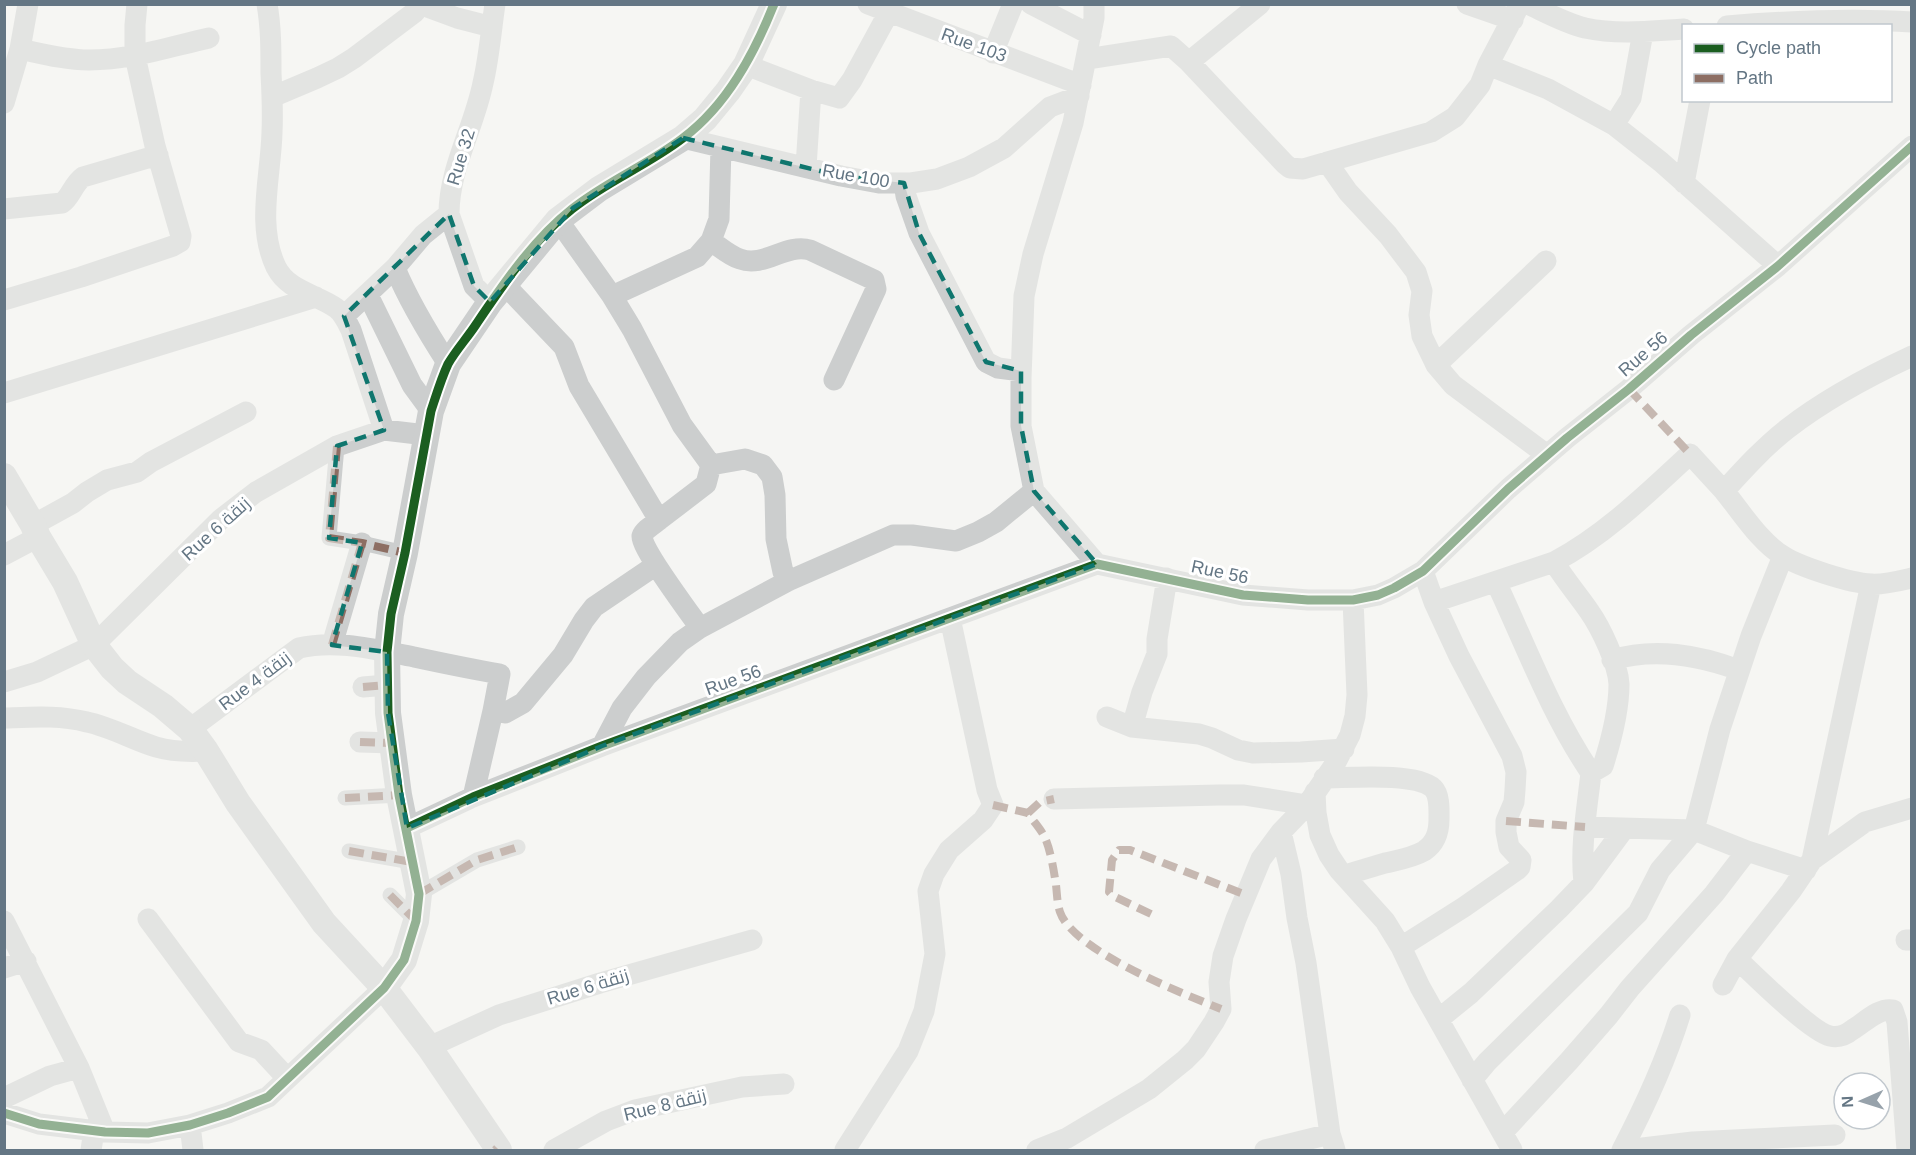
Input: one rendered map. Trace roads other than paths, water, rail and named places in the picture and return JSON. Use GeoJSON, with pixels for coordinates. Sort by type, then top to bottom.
{"type":"FeatureCollection","features":[{"type":"Feature","properties":{"kind":"street"},"geometry":{"type":"LineString","coordinates":[[4,103],[20,49],[28,4]]}},
{"type":"Feature","properties":{"kind":"street"},"geometry":{"type":"LineString","coordinates":[[4,300],[81,277],[180,242],[179,230],[158,155],[135,56],[137,4]]}},
{"type":"Feature","properties":{"kind":"street"},"geometry":{"type":"LineString","coordinates":[[267,4],[272,27],[273,132],[266,224],[270,248],[277,268],[285,279],[296,288],[337,308],[344,316],[351,330],[384,430]]}},
{"type":"Feature","properties":{"kind":"street"},"geometry":{"type":"LineString","coordinates":[[272,97],[317,78],[354,58],[415,12],[419,4],[457,18],[492,27]]}},
{"type":"Feature","properties":{"kind":"street","name":"Rue 32"},"geometry":{"type":"LineString","coordinates":[[495,4],[483,84],[454,173],[449,214],[474,286],[497,293],[564,347],[579,386],[659,520]]}},
{"type":"Feature","properties":{"kind":"street"},"geometry":{"type":"LineString","coordinates":[[4,1113],[97,1138],[148,1133],[190,1125],[228,1113],[268,1097],[384,988],[404,960],[416,921],[419,894],[399,795],[388,713],[375,686],[387,652],[391,614],[405,553],[429,423],[448,364],[497,293],[558,220],[599,189],[683,138],[705,119],[746,65],[774,4]]}},
{"type":"Feature","properties":{"kind":"street","name":"Rue 103"},"geometry":{"type":"LineString","coordinates":[[868,4],[993,53],[1080,91]]}},
{"type":"Feature","properties":{"kind":"street"},"geometry":{"type":"LineString","coordinates":[[993,53],[1013,4]]}},
{"type":"Feature","properties":{"kind":"street"},"geometry":{"type":"LineString","coordinates":[[1031,4],[1093,19]]}},
{"type":"Feature","properties":{"kind":"street"},"geometry":{"type":"LineString","coordinates":[[1097,564],[1034,491],[1021,426],[1021,371],[1024,296],[1033,254],[1073,123],[1093,19],[1111,4]]}},
{"type":"Feature","properties":{"kind":"street"},"geometry":{"type":"LineString","coordinates":[[1189,62],[1260,4]]}},
{"type":"Feature","properties":{"kind":"street"},"geometry":{"type":"LineString","coordinates":[[1087,59],[1167,46],[1176,49],[1285,164],[1296,169],[1303,169],[1422,135],[1443,126],[1455,117],[1474,94],[1516,12],[1467,4]]}},
{"type":"Feature","properties":{"kind":"street"},"geometry":{"type":"LineString","coordinates":[[1528,4],[1568,22],[1606,32],[1682,29]]}},
{"type":"Feature","properties":{"kind":"street"},"geometry":{"type":"LineString","coordinates":[[746,65],[811,90],[839,98],[866,57],[889,12]]}},
{"type":"Feature","properties":{"kind":"street"},"geometry":{"type":"LineString","coordinates":[[1750,24],[1867,19],[1911,22]]}},
{"type":"Feature","properties":{"kind":"street"},"geometry":{"type":"LineString","coordinates":[[1614,124],[1631,98],[1643,32]]}},
{"type":"Feature","properties":{"kind":"street"},"geometry":{"type":"LineString","coordinates":[[20,49],[88,60],[135,56],[208,38]]}},
{"type":"Feature","properties":{"kind":"street"},"geometry":{"type":"LineString","coordinates":[[1488,65],[1548,90],[1614,124],[1778,266]]}},
{"type":"Feature","properties":{"kind":"street"},"geometry":{"type":"LineString","coordinates":[[806,167],[811,90]]}},
{"type":"Feature","properties":{"kind":"street","name":"Rue 100"},"geometry":{"type":"LineString","coordinates":[[683,138],[879,183],[938,179],[969,167],[1004,148],[1050,107],[1080,91]]}},
{"type":"Feature","properties":{"kind":"street"},"geometry":{"type":"LineString","coordinates":[[1684,183],[1700,102]]}},
{"type":"Feature","properties":{"kind":"street","name":"Rue 56"},"geometry":{"type":"LineString","coordinates":[[406,828],[473,797],[602,746],[1097,564],[1243,596],[1353,600],[1378,595],[1394,588],[1423,571],[1508,489],[1691,334],[1778,266],[1911,146]]}},
{"type":"Feature","properties":{"kind":"street"},"geometry":{"type":"LineString","coordinates":[[612,296],[697,257],[711,241],[719,219],[721,147]]}},
{"type":"Feature","properties":{"kind":"street"},"geometry":{"type":"LineString","coordinates":[[4,209],[62,203],[82,177],[158,155]]}},
{"type":"Feature","properties":{"kind":"street"},"geometry":{"type":"LineString","coordinates":[[1327,162],[1348,192],[1388,236],[1416,272],[1422,291],[1419,315],[1422,336],[1436,365],[1453,385],[1548,455]]}},
{"type":"Feature","properties":{"kind":"street"},"geometry":{"type":"LineString","coordinates":[[904,183],[906,196],[919,233],[986,362],[998,368],[1021,371]]}},
{"type":"Feature","properties":{"kind":"street"},"geometry":{"type":"LineString","coordinates":[[344,316],[395,268],[423,235],[449,214]]}},
{"type":"Feature","properties":{"kind":"street"},"geometry":{"type":"LineString","coordinates":[[558,220],[612,296],[632,329],[682,425],[711,465]]}},
{"type":"Feature","properties":{"kind":"street"},"geometry":{"type":"LineString","coordinates":[[711,241],[738,259],[748,261],[760,260],[801,247],[874,280],[876,289],[834,380]]}},
{"type":"Feature","properties":{"kind":"street"},"geometry":{"type":"LineString","coordinates":[[1436,365],[1546,261]]}},
{"type":"Feature","properties":{"kind":"street"},"geometry":{"type":"LineString","coordinates":[[395,268],[404,291],[448,364]]}},
{"type":"Feature","properties":{"kind":"street"},"geometry":{"type":"LineString","coordinates":[[368,295],[429,423]]}},
{"type":"Feature","properties":{"kind":"street"},"geometry":{"type":"LineString","coordinates":[[4,393],[316,297]]}},
{"type":"Feature","properties":{"kind":"street"},"geometry":{"type":"LineString","coordinates":[[1724,491],[1748,465],[1788,429],[1882,369],[1911,356]]}},
{"type":"Feature","properties":{"kind":"street"},"geometry":{"type":"LineString","coordinates":[[4,555],[73,502],[107,480],[137,472],[151,462],[246,412]]}},
{"type":"Feature","properties":{"kind":"street","name":"Rue 6 زنقة"},"geometry":{"type":"LineString","coordinates":[[4,682],[37,672],[94,645],[221,519],[256,492],[338,446],[384,430],[429,423]]}},
{"type":"Feature","properties":{"kind":"street"},"geometry":{"type":"LineString","coordinates":[[338,446],[329,538],[405,553]]}},
{"type":"Feature","properties":{"kind":"street"},"geometry":{"type":"LineString","coordinates":[[1434,602],[1554,562],[1573,553],[1599,534],[1690,454],[1751,524],[1783,556],[1826,573],[1871,584],[1911,578]]}},
{"type":"Feature","properties":{"kind":"street"},"geometry":{"type":"LineString","coordinates":[[711,465],[745,459],[763,465],[772,477],[775,495],[776,539],[783,572],[788,581]]}},
{"type":"Feature","properties":{"kind":"street"},"geometry":{"type":"LineString","coordinates":[[700,628],[656,565],[642,538],[643,534],[659,520],[706,484],[711,465]]}},
{"type":"Feature","properties":{"kind":"street"},"geometry":{"type":"LineString","coordinates":[[4,476],[65,582],[94,645],[112,668],[127,682],[163,706],[190,729],[238,803],[324,923],[384,988],[429,1047],[497,1150]]}},
{"type":"Feature","properties":{"kind":"street"},"geometry":{"type":"LineString","coordinates":[[602,746],[622,708],[646,677],[680,642],[700,628],[788,581],[893,535],[912,535],[956,541],[978,532],[996,522],[1034,491]]}},
{"type":"Feature","properties":{"kind":"street"},"geometry":{"type":"LineString","coordinates":[[332,645],[362,543]]}},
{"type":"Feature","properties":{"kind":"street"},"geometry":{"type":"LineString","coordinates":[[1472,1080],[1487,1062],[1638,913],[1659,870],[1694,830],[1720,729],[1739,670],[1783,556]]}},
{"type":"Feature","properties":{"kind":"street"},"geometry":{"type":"LineString","coordinates":[[1554,562],[1591,613],[1619,682],[1616,713],[1603,766],[1591,773]]}},
{"type":"Feature","properties":{"kind":"street"},"geometry":{"type":"LineString","coordinates":[[493,711],[505,713],[523,703],[563,655],[594,607],[656,565]]}},
{"type":"Feature","properties":{"kind":"street"},"geometry":{"type":"LineString","coordinates":[[1401,947],[1503,880],[1517,870],[1521,862],[1509,847],[1506,832],[1506,821],[1514,802],[1515,790],[1516,772],[1512,756],[1434,602],[1423,571]]}},
{"type":"Feature","properties":{"kind":"street"},"geometry":{"type":"LineString","coordinates":[[1132,727],[1142,692],[1157,654],[1157,639],[1167,578]]}},
{"type":"Feature","properties":{"kind":"street"},"geometry":{"type":"LineString","coordinates":[[1496,582],[1533,665],[1591,773],[1582,856],[1584,883]]}},
{"type":"Feature","properties":{"kind":"street"},"geometry":{"type":"LineString","coordinates":[[1809,865],[1871,584]]}},
{"type":"Feature","properties":{"kind":"street"},"geometry":{"type":"LineString","coordinates":[[1037,1150],[1067,1138],[1149,1089],[1168,1075],[1196,1049],[1221,1009],[1220,968],[1236,919],[1261,859],[1315,792],[1344,749],[1350,735],[1357,695],[1353,600]]}},
{"type":"Feature","properties":{"kind":"street"},"geometry":{"type":"LineString","coordinates":[[845,1150],[908,1052],[924,1011],[935,954],[928,891],[934,874],[949,850],[983,820],[993,806],[987,790],[950,618]]}},
{"type":"Feature","properties":{"kind":"street","name":"Rue 4 زنقة"},"geometry":{"type":"LineString","coordinates":[[190,729],[299,648],[315,644],[387,652],[500,674],[536,690]]}},
{"type":"Feature","properties":{"kind":"street"},"geometry":{"type":"LineString","coordinates":[[1612,660],[1635,654],[1661,653],[1700,657],[1739,670]]}},
{"type":"Feature","properties":{"kind":"street"},"geometry":{"type":"LineString","coordinates":[[473,797],[500,674]]}},
{"type":"Feature","properties":{"kind":"street"},"geometry":{"type":"LineString","coordinates":[[4,718],[68,717],[90,722],[162,748],[184,752],[206,751]]}},
{"type":"Feature","properties":{"kind":"street"},"geometry":{"type":"LineString","coordinates":[[1107,717],[1132,727],[1199,734],[1238,750],[1253,753],[1344,749]]}},
{"type":"Feature","properties":{"kind":"street"},"geometry":{"type":"LineString","coordinates":[[360,742],[393,743]]}},
{"type":"Feature","properties":{"kind":"street"},"geometry":{"type":"LineString","coordinates":[[1054,799],[1227,795],[1269,799],[1315,792],[1377,777],[1408,780],[1430,786],[1436,792],[1439,820],[1435,841],[1414,856],[1345,875]]}},
{"type":"Feature","properties":{"kind":"street"},"geometry":{"type":"LineString","coordinates":[[1315,792],[1320,835],[1329,855],[1339,870],[1385,921],[1508,1141],[1569,1061],[1661,952],[1691,921],[1747,851]]}},
{"type":"Feature","properties":{"kind":"street"},"geometry":{"type":"LineString","coordinates":[[345,798],[399,795]]}},
{"type":"Feature","properties":{"kind":"street"},"geometry":{"type":"LineString","coordinates":[[1723,985],[1737,959],[1809,865],[1865,822],[1911,807]]}},
{"type":"Feature","properties":{"kind":"street"},"geometry":{"type":"LineString","coordinates":[[1585,828],[1694,830],[1747,851],[1809,865]]}},
{"type":"Feature","properties":{"kind":"street"},"geometry":{"type":"LineString","coordinates":[[1439,1019],[1471,993],[1559,909],[1584,883],[1624,829]]}},
{"type":"Feature","properties":{"kind":"street"},"geometry":{"type":"LineString","coordinates":[[1265,1150],[1332,1142],[1306,963],[1291,874],[1281,832]]}},
{"type":"Feature","properties":{"kind":"street"},"geometry":{"type":"LineString","coordinates":[[419,894],[477,860],[518,847]]}},
{"type":"Feature","properties":{"kind":"street"},"geometry":{"type":"LineString","coordinates":[[349,851],[412,862]]}},
{"type":"Feature","properties":{"kind":"street"},"geometry":{"type":"LineString","coordinates":[[390,895],[416,921]]}},
{"type":"Feature","properties":{"kind":"street"},"geometry":{"type":"LineString","coordinates":[[148,919],[239,1042],[261,1050],[287,1077]]}},
{"type":"Feature","properties":{"kind":"street"},"geometry":{"type":"LineString","coordinates":[[4,921],[79,1068],[97,1138]]}},
{"type":"Feature","properties":{"kind":"street","name":"Rue 6 زنقة"},"geometry":{"type":"LineString","coordinates":[[429,1047],[499,1015],[600,983],[752,940]]}},
{"type":"Feature","properties":{"kind":"street"},"geometry":{"type":"LineString","coordinates":[[1737,959],[1804,1020],[1827,1036],[1846,1034],[1881,1012],[1888,1009],[1893,1010],[1897,1022],[1902,1101],[1909,1142]]}},
{"type":"Feature","properties":{"kind":"street"},"geometry":{"type":"LineString","coordinates":[[4,968],[26,961]]}},
{"type":"Feature","properties":{"kind":"street"},"geometry":{"type":"LineString","coordinates":[[1624,1150],[1669,1051],[1680,1015]]}},
{"type":"Feature","properties":{"kind":"street"},"geometry":{"type":"LineString","coordinates":[[4,1098],[50,1076],[79,1068]]}},
{"type":"Feature","properties":{"kind":"street","name":"Rue 8 زنقة"},"geometry":{"type":"LineString","coordinates":[[554,1150],[606,1121],[635,1110],[742,1087],[784,1084]]}},
{"type":"Feature","properties":{"kind":"street"},"geometry":{"type":"LineString","coordinates":[[190,1125],[193,1150]]}},
{"type":"Feature","properties":{"kind":"street"},"geometry":{"type":"LineString","coordinates":[[1624,1150],[1693,1142],[1835,1135]]}}]}
